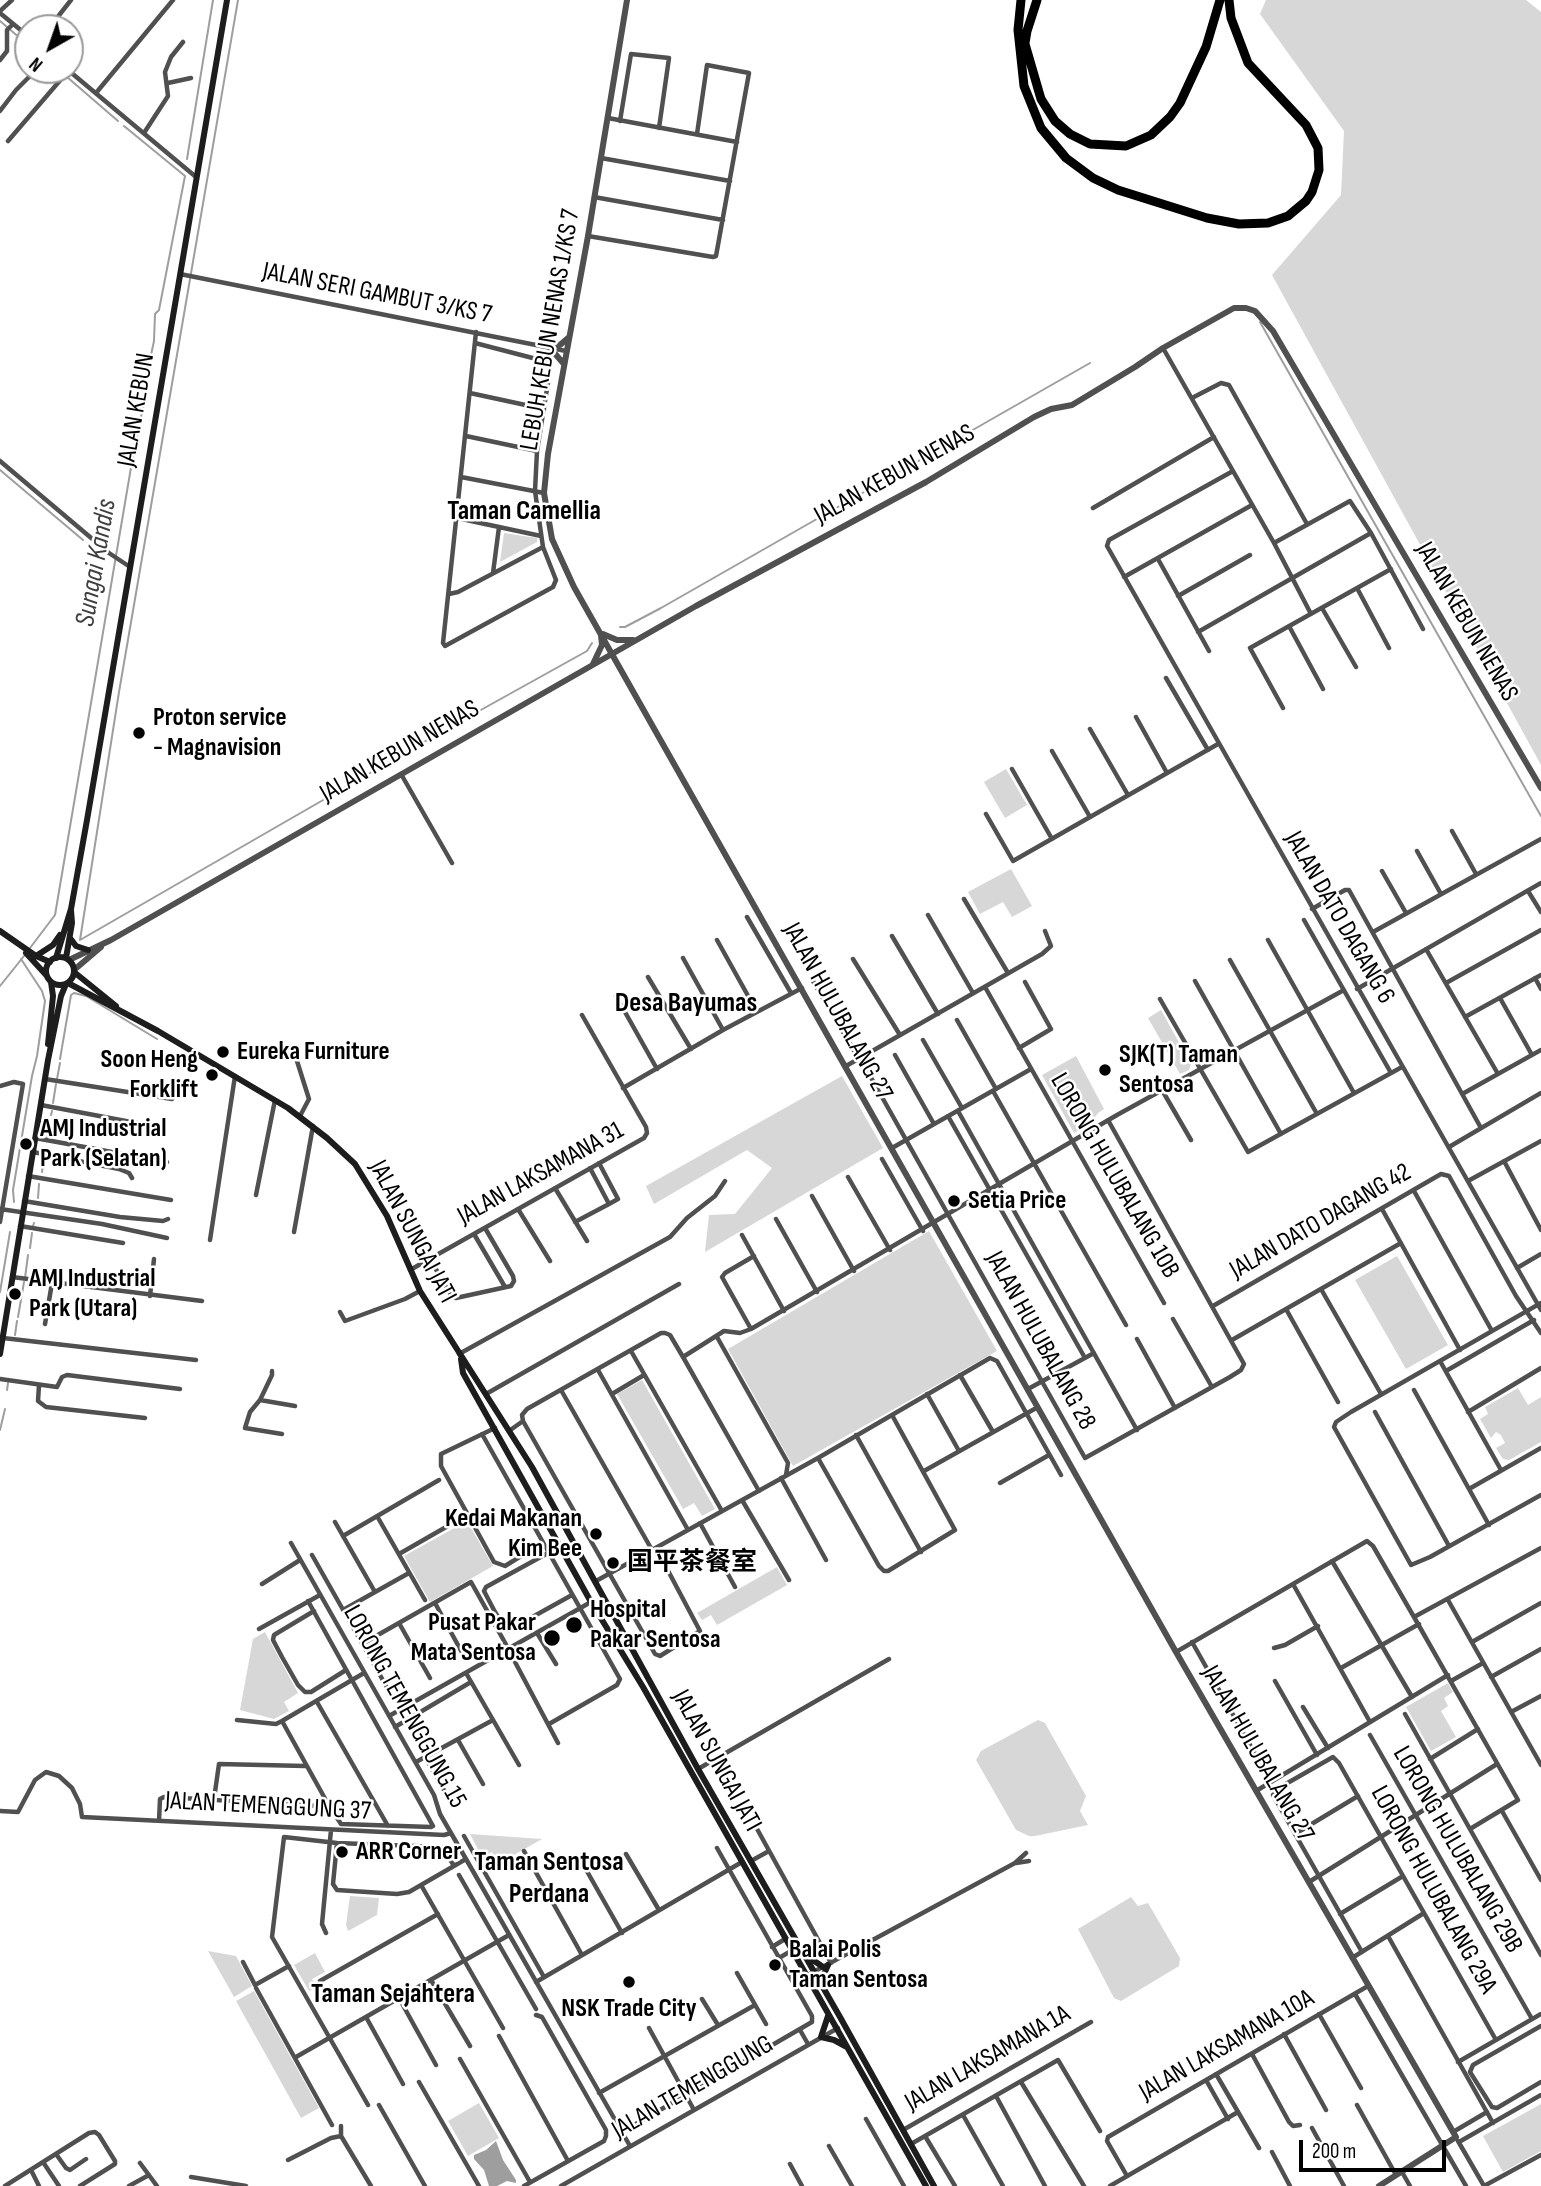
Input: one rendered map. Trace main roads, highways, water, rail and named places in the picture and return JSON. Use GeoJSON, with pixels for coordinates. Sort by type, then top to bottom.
{"type":"FeatureCollection","features":[{"type":"Feature","properties":{"kind":"highway"},"geometry":{"type":"LineString","coordinates":[[1021,0],[1018,30],[1020,66],[1027,95],[1041,128],[1059,151],[1082,171],[1106,185],[1207,218],[1250,225],[1279,220],[1306,201],[1319,170],[1318,148],[1306,125],[1254,70],[1244,54],[1231,18],[1229,0]]}},
{"type":"Feature","properties":{"kind":"highway"},"geometry":{"type":"LineString","coordinates":[[1037,0],[1025,44],[1028,80],[1042,116]]}},
{"type":"Feature","properties":{"kind":"highway"},"geometry":{"type":"LineString","coordinates":[[1025,44],[1041,99],[1055,121],[1090,144],[1126,146],[1151,135],[1180,103],[1206,47],[1220,0]]}},
{"type":"Feature","properties":{"kind":"main road","name":"JALAN KEBUN"},"geometry":{"type":"LineString","coordinates":[[67,959],[71,909],[130,567],[187,276],[196,177],[227,0]]}},
{"type":"Feature","properties":{"kind":"main road","name":"JALAN KEBUN"},"geometry":{"type":"LineString","coordinates":[[53,960],[71,909]]}},
{"type":"Feature","properties":{"kind":"main road"},"geometry":{"type":"LineString","coordinates":[[36,956],[53,945],[66,920]]}},
{"type":"Feature","properties":{"kind":"main road"},"geometry":{"type":"LineString","coordinates":[[0,931],[36,956],[53,960],[67,959],[74,971],[126,1014]]}},
{"type":"Feature","properties":{"kind":"main road"},"geometry":{"type":"LineString","coordinates":[[70,938],[76,946],[88,950]]}},
{"type":"Feature","properties":{"kind":"main road"},"geometry":{"type":"LineString","coordinates":[[12,940],[49,979],[61,985],[67,983]]}},
{"type":"Feature","properties":{"kind":"main road"},"geometry":{"type":"LineString","coordinates":[[48,1060],[53,996],[47,969],[53,960]]}},
{"type":"Feature","properties":{"kind":"main road"},"geometry":{"type":"LineString","coordinates":[[0,1354],[48,1060],[61,996],[74,971]]}},
{"type":"Feature","properties":{"kind":"main road","name":"JALAN SUNGAI JATI"},"geometry":{"type":"LineString","coordinates":[[67,983],[235,1076],[300,1116],[346,1154],[364,1177],[387,1216],[420,1291],[548,1495],[698,1769],[791,1951],[926,2186]]}},
{"type":"Feature","properties":{"kind":"main road","name":"JALAN SUNGAI JATI"},"geometry":{"type":"LineString","coordinates":[[459,1356],[463,1373],[591,1602],[800,1946],[934,2186]]}},
{"type":"Feature","properties":{"kind":"main road"},"geometry":{"type":"LineString","coordinates":[[534,1501],[553,1526],[557,1526],[548,1495]]}},
{"type":"Feature","properties":{"kind":"main road"},"geometry":{"type":"LineString","coordinates":[[582,1585],[573,1561],[575,1558],[578,1558],[595,1579]]}},
{"type":"Feature","properties":{"kind":"main road"},"geometry":{"type":"LineString","coordinates":[[800,1946],[814,1962],[827,1965],[824,1988]]}},
{"type":"Feature","properties":{"kind":"main road"},"geometry":{"type":"LineString","coordinates":[[828,2015],[821,2037],[846,2047]]}},
{"type":"Feature","properties":{"kind":"waterway","name":"Sungai Kandis"},"geometry":{"type":"LineString","coordinates":[[187,159],[213,0]]}},
{"type":"Feature","properties":{"kind":"waterway"},"geometry":{"type":"LineString","coordinates":[[238,0],[119,692],[80,940],[587,651],[592,643]]}},
{"type":"Feature","properties":{"kind":"waterway"},"geometry":{"type":"LineString","coordinates":[[0,21],[14,33]]}},
{"type":"Feature","properties":{"kind":"waterway"},"geometry":{"type":"LineString","coordinates":[[75,84],[118,121]]}},
{"type":"Feature","properties":{"kind":"waterway","name":"Sungai Kandis"},"geometry":{"type":"LineString","coordinates":[[30,948],[55,915],[135,444],[147,390],[145,383],[154,341],[155,314],[159,310],[185,176],[124,126]]}},
{"type":"Feature","properties":{"kind":"waterway"},"geometry":{"type":"LineString","coordinates":[[1260,322],[1541,816]]}},
{"type":"Feature","properties":{"kind":"waterway"},"geometry":{"type":"LineString","coordinates":[[620,627],[625,627],[661,608],[1090,363]]}},
{"type":"Feature","properties":{"kind":"waterway"},"geometry":{"type":"LineString","coordinates":[[0,470],[83,540]]}},
{"type":"Feature","properties":{"kind":"waterway"},"geometry":{"type":"LineString","coordinates":[[92,547],[104,557]]}},
{"type":"Feature","properties":{"kind":"waterway","name":"Sungai Kandis"},"geometry":{"type":"LineString","coordinates":[[0,986],[24,956]]}},
{"type":"Feature","properties":{"kind":"waterway"},"geometry":{"type":"LineString","coordinates":[[14,1202],[13,1190],[45,1001],[42,991],[21,959]]}},
{"type":"Feature","properties":{"kind":"waterway"},"geometry":{"type":"LineString","coordinates":[[60,1059],[71,995],[74,993],[86,996],[157,1039]]}},
{"type":"Feature","properties":{"kind":"waterway"},"geometry":{"type":"LineString","coordinates":[[57,1079],[60,1063]]}},
{"type":"Feature","properties":{"kind":"waterway"},"geometry":{"type":"LineString","coordinates":[[53,1103],[56,1084]]}},
{"type":"Feature","properties":{"kind":"waterway"},"geometry":{"type":"LineString","coordinates":[[51,1115],[52,1111]]}},
{"type":"Feature","properties":{"kind":"waterway"},"geometry":{"type":"LineString","coordinates":[[47,1139],[50,1123]]}},
{"type":"Feature","properties":{"kind":"waterway"},"geometry":{"type":"LineString","coordinates":[[42,1172],[44,1157]]}},
{"type":"Feature","properties":{"kind":"waterway"},"geometry":{"type":"LineString","coordinates":[[38,1198],[39,1184]]}},
{"type":"Feature","properties":{"kind":"waterway"},"geometry":{"type":"LineString","coordinates":[[0,1292],[10,1232]]}},
{"type":"Feature","properties":{"kind":"waterway"},"geometry":{"type":"LineString","coordinates":[[30,1248],[32,1233]]}},
{"type":"Feature","properties":{"kind":"waterway"},"geometry":{"type":"LineString","coordinates":[[25,1278],[28,1255]]}},
{"type":"Feature","properties":{"kind":"waterway"},"geometry":{"type":"LineString","coordinates":[[18,1317],[24,1282]]}},
{"type":"Feature","properties":{"kind":"waterway"},"geometry":{"type":"LineString","coordinates":[[15,1335],[17,1321]]}},
{"type":"Feature","properties":{"kind":"waterway"},"geometry":{"type":"LineString","coordinates":[[7,1390],[8,1383]]}},
{"type":"Feature","properties":{"kind":"waterway"},"geometry":{"type":"LineString","coordinates":[[0,1430],[5,1409]]}},
{"type":"Feature","properties":{"kind":"place","name":"Proton service - Magnavision"},"geometry":{"type":"Point","coordinates":[139,733]}},
{"type":"Feature","properties":{"kind":"place","name":"Eureka Furniture"},"geometry":{"type":"Point","coordinates":[223,1052]}},
{"type":"Feature","properties":{"kind":"place","name":"SJK(T) Taman Sentosa"},"geometry":{"type":"Point","coordinates":[1105,1070]}},
{"type":"Feature","properties":{"kind":"place","name":"Soon Heng Forklift"},"geometry":{"type":"Point","coordinates":[212,1075]}},
{"type":"Feature","properties":{"kind":"place","name":"AMJ Industrial Park (Selatan)"},"geometry":{"type":"Point","coordinates":[26,1144]}},
{"type":"Feature","properties":{"kind":"place","name":"Setia Price"},"geometry":{"type":"Point","coordinates":[954,1201]}},
{"type":"Feature","properties":{"kind":"place","name":"AMJ Industrial Park (Utara)"},"geometry":{"type":"Point","coordinates":[15,1294]}},
{"type":"Feature","properties":{"kind":"place","name":"Kedai Makanan Kim Bee"},"geometry":{"type":"Point","coordinates":[596,1534]}},
{"type":"Feature","properties":{"kind":"place","name":"国平茶餐室"},"geometry":{"type":"Point","coordinates":[613,1563]}},
{"type":"Feature","properties":{"kind":"place","name":"Hospital Pakar Sentosa"},"geometry":{"type":"Point","coordinates":[574,1625]}},
{"type":"Feature","properties":{"kind":"place","name":"Pusat Pakar Mata Sentosa"},"geometry":{"type":"Point","coordinates":[552,1638]}},
{"type":"Feature","properties":{"kind":"place","name":"ARR Corner"},"geometry":{"type":"Point","coordinates":[342,1852]}},
{"type":"Feature","properties":{"kind":"place","name":"Balai Polis Taman Sentosa"},"geometry":{"type":"Point","coordinates":[775,1965]}},
{"type":"Feature","properties":{"kind":"place","name":"NSK Trade City"},"geometry":{"type":"Point","coordinates":[629,1982]}},
{"type":"Feature","properties":{"kind":"district","name":"Taman Camellia"},"geometry":{"type":"Point","coordinates":[524,512]}},
{"type":"Feature","properties":{"kind":"district","name":"Desa Bayumas"},"geometry":{"type":"Point","coordinates":[686,1004]}},
{"type":"Feature","properties":{"kind":"district","name":"Taman Sentosa Perdana"},"geometry":{"type":"Point","coordinates":[549,1879]}},
{"type":"Feature","properties":{"kind":"district","name":"Taman Sejahtera"},"geometry":{"type":"Point","coordinates":[393,1995]}}]}
